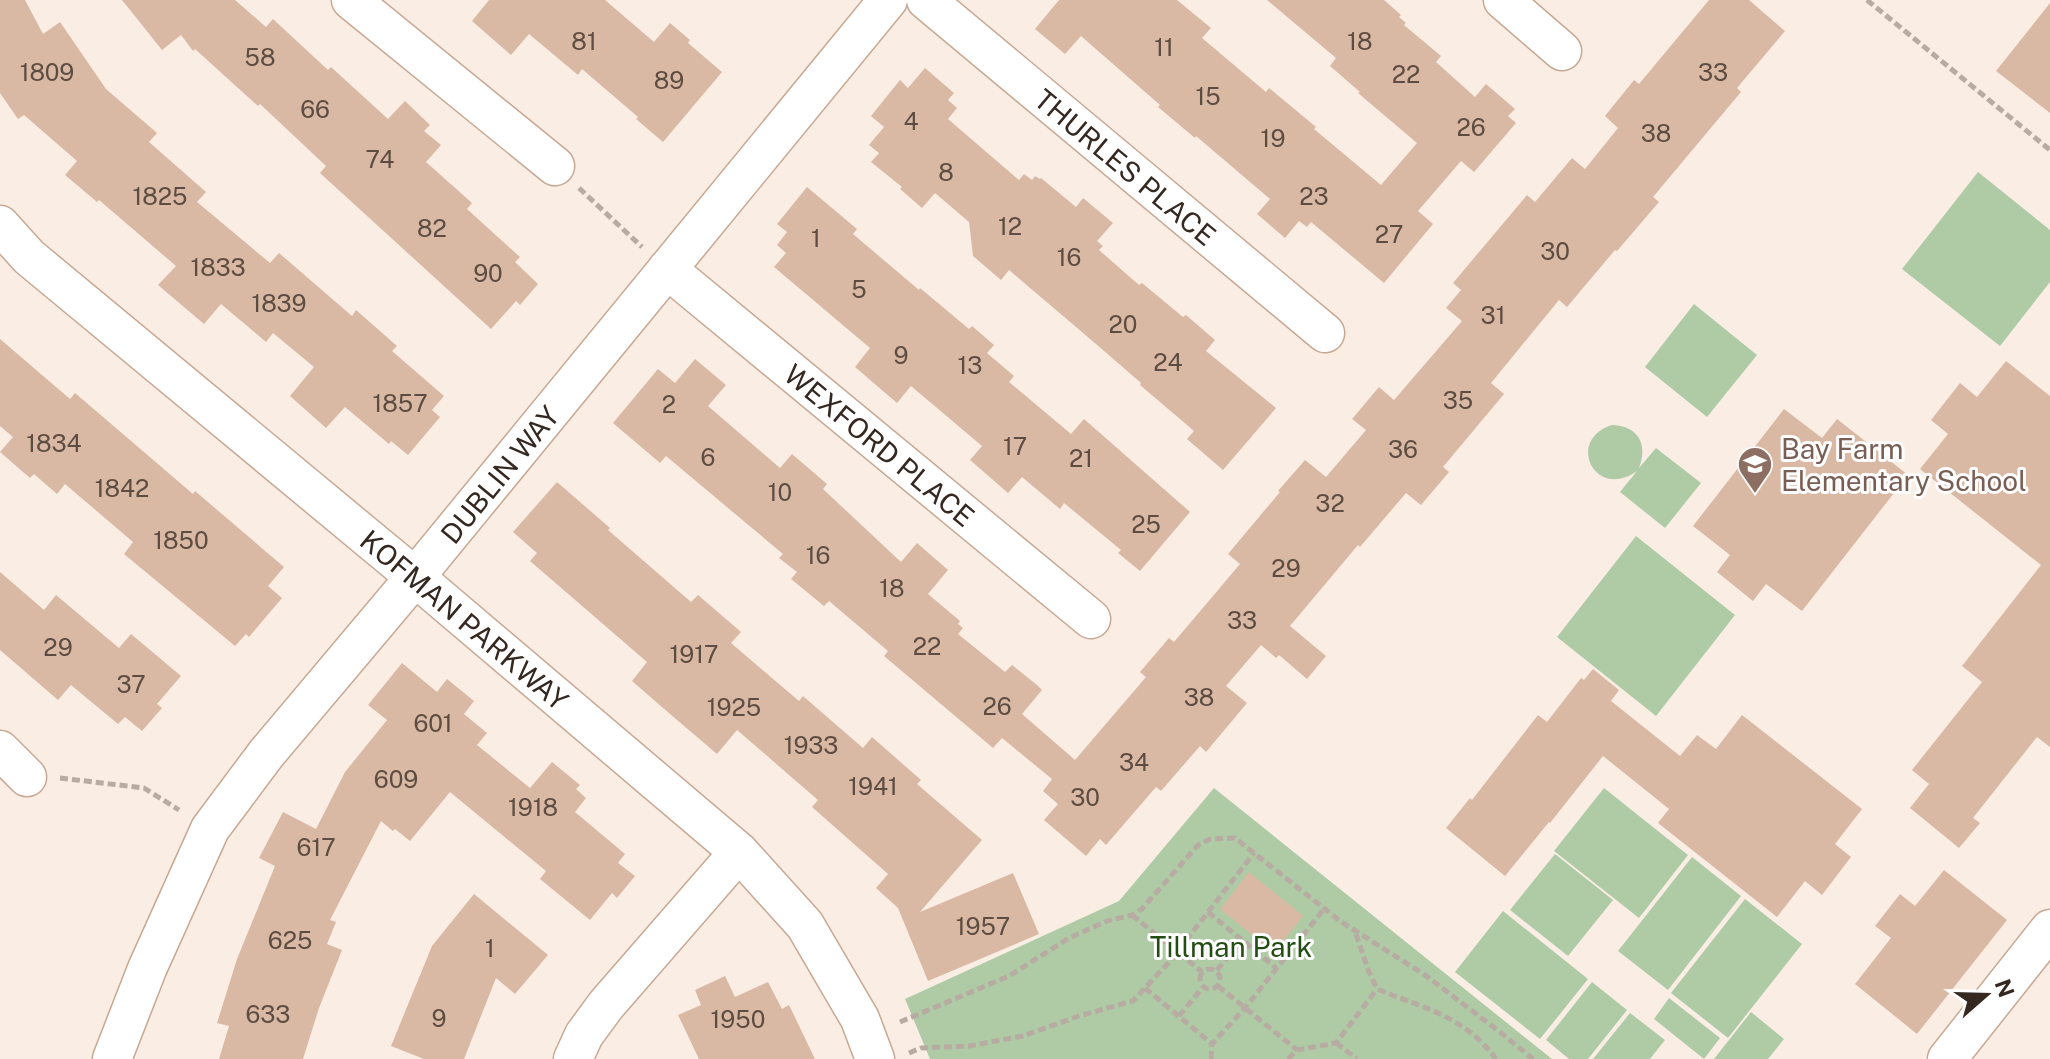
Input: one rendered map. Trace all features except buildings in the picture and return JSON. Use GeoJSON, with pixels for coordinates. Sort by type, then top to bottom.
{"type":"FeatureCollection","features":[{"type":"Feature","properties":{"kind":"street"},"geometry":{"type":"LineString","coordinates":[[351,0],[555,166]]}},
{"type":"Feature","properties":{"kind":"street","name":"DUBLIN WAY"},"geometry":{"type":"LineString","coordinates":[[112,1059],[147,969],[210,829],[266,754],[888,0]]}},
{"type":"Feature","properties":{"kind":"street","name":"THURLES PLACE"},"geometry":{"type":"LineString","coordinates":[[926,0],[1325,333]]}},
{"type":"Feature","properties":{"kind":"street"},"geometry":{"type":"LineString","coordinates":[[1503,0],[1562,51]]}},
{"type":"Feature","properties":{"kind":"street","name":"KOFMAN PARKWAY"},"geometry":{"type":"LineString","coordinates":[[0,225],[29,257],[415,577],[739,852],[805,925],[860,1019],[883,1050]]}},
{"type":"Feature","properties":{"kind":"street","name":"WEXFORD PLACE"},"geometry":{"type":"LineString","coordinates":[[667,269],[1091,619]]}},
{"type":"Feature","properties":{"kind":"street"},"geometry":{"type":"LineString","coordinates":[[0,750],[27,777]]}},
{"type":"Feature","properties":{"kind":"street"},"geometry":{"type":"LineString","coordinates":[[573,1059],[584,1035],[606,1005],[739,852]]}},
{"type":"Feature","properties":{"kind":"street"},"geometry":{"type":"LineString","coordinates":[[1947,1059],[2050,929]]}},
{"type":"Feature","properties":{"kind":"path"},"geometry":{"type":"LineString","coordinates":[[1867,0],[2050,150]]}},
{"type":"Feature","properties":{"kind":"path"},"geometry":{"type":"LineString","coordinates":[[555,166],[667,269]]}},
{"type":"Feature","properties":{"kind":"path"},"geometry":{"type":"LineString","coordinates":[[27,777],[75,779],[144,788],[210,829]]}},
{"type":"Feature","properties":{"kind":"path"},"geometry":{"type":"LineString","coordinates":[[883,1050],[1069,938],[1142,909],[1198,845],[1210,839],[1235,838],[1355,932],[1425,975],[1533,1059]]}},
{"type":"Feature","properties":{"kind":"path"},"geometry":{"type":"LineString","coordinates":[[883,1050],[969,1046],[1023,1036],[1133,1001],[1177,952],[1254,853]]}},
{"type":"Feature","properties":{"kind":"path"},"geometry":{"type":"LineString","coordinates":[[1211,1059],[1212,1044],[1245,1008],[1324,909]]}},
{"type":"Feature","properties":{"kind":"path"},"geometry":{"type":"LineString","coordinates":[[1208,912],[1276,968]]}},
{"type":"Feature","properties":{"kind":"path"},"geometry":{"type":"LineString","coordinates":[[1132,915],[1202,972]]}},
{"type":"Feature","properties":{"kind":"path"},"geometry":{"type":"LineString","coordinates":[[1355,932],[1377,989],[1452,1019],[1477,1036],[1496,1059]]}},
{"type":"Feature","properties":{"kind":"path"},"geometry":{"type":"LineString","coordinates":[[1217,970],[1242,940]]}},
{"type":"Feature","properties":{"kind":"path"},"geometry":{"type":"LineString","coordinates":[[1209,968],[1217,970],[1221,978],[1218,986],[1211,989],[1203,987],[1200,980],[1202,972],[1209,968]]}},
{"type":"Feature","properties":{"kind":"path"},"geometry":{"type":"LineString","coordinates":[[1218,986],[1297,1050]]}},
{"type":"Feature","properties":{"kind":"path"},"geometry":{"type":"LineString","coordinates":[[1179,1016],[1203,987]]}},
{"type":"Feature","properties":{"kind":"path"},"geometry":{"type":"LineString","coordinates":[[1145,988],[1212,1044]]}},
{"type":"Feature","properties":{"kind":"path"},"geometry":{"type":"LineString","coordinates":[[1288,1059],[1297,1050],[1336,1043],[1377,989]]}},
{"type":"Feature","properties":{"kind":"path"},"geometry":{"type":"LineString","coordinates":[[1336,1043],[1357,1059]]}},
{"type":"Feature","properties":{"kind":"green space"},"geometry":{"type":"Polygon","coordinates":[[[1978,172],[2050,230],[2050,282],[2000,346],[1902,269],[1978,172]]]}},
{"type":"Feature","properties":{"kind":"green space"},"geometry":{"type":"Polygon","coordinates":[[[1694,304],[1757,355],[1707,417],[1645,367],[1694,304]]]}},
{"type":"Feature","properties":{"kind":"green space"},"geometry":{"type":"Polygon","coordinates":[[[1612,425],[1629,429],[1639,438],[1642,460],[1639,468],[1656,448],[1701,483],[1665,528],[1620,492],[1637,471],[1622,478],[1609,479],[1598,474],[1591,465],[1588,454],[1590,443],[1598,433],[1612,425]]]}},
{"type":"Feature","properties":{"kind":"green space"},"geometry":{"type":"Polygon","coordinates":[[[1636,536],[1735,615],[1656,716],[1557,637],[1636,536]]]}},
{"type":"Feature","properties":{"kind":"green space","name":"Tillman Park"},"geometry":{"type":"Polygon","coordinates":[[[1214,788],[1552,1059],[930,1059],[905,999],[1119,901],[1214,788]]]}},
{"type":"Feature","properties":{"kind":"green space"},"geometry":{"type":"Polygon","coordinates":[[[1604,788],[1688,855],[1639,918],[1554,851],[1604,788]]]}},
{"type":"Feature","properties":{"kind":"green space"},"geometry":{"type":"Polygon","coordinates":[[[1555,854],[1613,900],[1568,956],[1510,910],[1555,854]]]}},
{"type":"Feature","properties":{"kind":"green space"},"geometry":{"type":"Polygon","coordinates":[[[1692,857],[1741,896],[1668,990],[1618,951],[1692,857]]]}},
{"type":"Feature","properties":{"kind":"green space"},"geometry":{"type":"Polygon","coordinates":[[[1745,899],[1802,944],[1728,1038],[1671,993],[1745,899]]]}},
{"type":"Feature","properties":{"kind":"green space"},"geometry":{"type":"Polygon","coordinates":[[[1503,911],[1588,979],[1540,1039],[1455,972],[1503,911]]]}},
{"type":"Feature","properties":{"kind":"green space"},"geometry":{"type":"Polygon","coordinates":[[[1592,982],[1627,1010],[1588,1059],[1569,1059],[1546,1040],[1592,982]]]}},
{"type":"Feature","properties":{"kind":"green space"},"geometry":{"type":"Polygon","coordinates":[[[1669,998],[1720,1038],[1704,1059],[1654,1019],[1669,998]]]}},
{"type":"Feature","properties":{"kind":"green space"},"geometry":{"type":"Polygon","coordinates":[[[1751,1012],[1784,1039],[1768,1059],[1714,1059],[1751,1012]]]}},
{"type":"Feature","properties":{"kind":"green space"},"geometry":{"type":"Polygon","coordinates":[[[1630,1013],[1665,1040],[1650,1059],[1593,1059],[1630,1013]]]}},
{"type":"Feature","properties":{"kind":"place","name":"Bay Farm Elementary School"},"geometry":{"type":"Point","coordinates":[1755,495]}}]}
